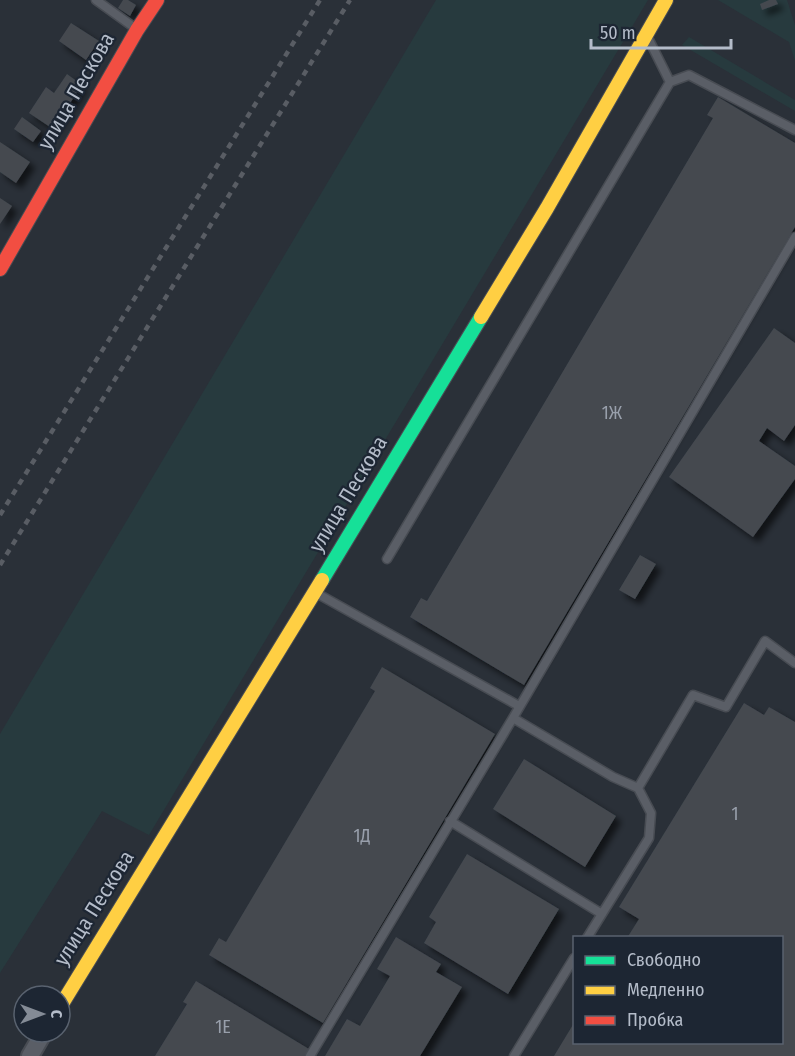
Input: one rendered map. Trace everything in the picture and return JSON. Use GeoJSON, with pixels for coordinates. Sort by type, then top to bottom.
{"type":"FeatureCollection","features":[{"type":"Feature","properties":{"kind":"street","name":"улица Пескова"},"geometry":{"type":"LineString","coordinates":[[0,268],[137,30],[157,0]]}},
{"type":"Feature","properties":{"kind":"street","name":"улица Пескова"},"geometry":{"type":"LineString","coordinates":[[72,987],[547,208],[666,0]]}},
{"type":"Feature","properties":{"kind":"lane"},"geometry":{"type":"LineString","coordinates":[[96,0],[137,30]]}},
{"type":"Feature","properties":{"kind":"lane"},"geometry":{"type":"LineString","coordinates":[[646,35],[670,82]]}},
{"type":"Feature","properties":{"kind":"lane"},"geometry":{"type":"LineString","coordinates":[[387,559],[670,82],[689,75],[795,130]]}},
{"type":"Feature","properties":{"kind":"lane"},"geometry":{"type":"LineString","coordinates":[[309,1056],[513,718],[795,237]]}},
{"type":"Feature","properties":{"kind":"lane"},"geometry":{"type":"LineString","coordinates":[[315,592],[519,706]]}},
{"type":"Feature","properties":{"kind":"lane"},"geometry":{"type":"LineString","coordinates":[[638,788],[693,695],[726,707],[765,641],[795,663]]}},
{"type":"Feature","properties":{"kind":"lane"},"geometry":{"type":"LineString","coordinates":[[513,718],[613,777],[638,788],[651,813],[649,838],[588,936]]}},
{"type":"Feature","properties":{"kind":"lane"},"geometry":{"type":"LineString","coordinates":[[450,821],[602,914]]}},
{"type":"Feature","properties":{"kind":"lane"},"geometry":{"type":"LineString","coordinates":[[514,1056],[573,960]]}},
{"type":"Feature","properties":{"kind":"green space"},"geometry":{"type":"Polygon","coordinates":[[[436,0],[648,0],[149,835],[102,811],[0,973],[0,734],[436,0]]]}},
{"type":"Feature","properties":{"kind":"green space"},"geometry":{"type":"Polygon","coordinates":[[[718,0],[787,0],[795,25],[795,61],[789,42],[718,0]]]}},
{"type":"Feature","properties":{"kind":"green space"},"geometry":{"type":"Polygon","coordinates":[[[689,37],[795,100],[795,111],[682,45],[689,37]]]}},
{"type":"Feature","properties":{"kind":"building"},"geometry":{"type":"Polygon","coordinates":[[[123,0],[136,5],[130,16],[118,8],[123,0]]]}},
{"type":"Feature","properties":{"kind":"building"},"geometry":{"type":"Polygon","coordinates":[[[776,0],[778,4],[762,10],[760,4],[776,0]]]}},
{"type":"Feature","properties":{"kind":"building"},"geometry":{"type":"Polygon","coordinates":[[[71,23],[99,41],[86,60],[59,41],[71,23]]]}},
{"type":"Feature","properties":{"kind":"building"},"geometry":{"type":"Polygon","coordinates":[[[67,74],[82,85],[53,129],[29,113],[46,87],[54,93],[67,74]]]}},
{"type":"Feature","properties":{"kind":"building"},"geometry":{"type":"Polygon","coordinates":[[[718,97],[795,143],[795,227],[524,685],[410,617],[421,598],[427,601],[713,118],[707,115],[718,97]]]}},
{"type":"Feature","properties":{"kind":"building"},"geometry":{"type":"Polygon","coordinates":[[[22,117],[41,131],[33,142],[14,129],[22,117]]]}},
{"type":"Feature","properties":{"kind":"building"},"geometry":{"type":"Polygon","coordinates":[[[0,142],[30,162],[16,183],[0,172],[0,142]]]}},
{"type":"Feature","properties":{"kind":"building"},"geometry":{"type":"Polygon","coordinates":[[[0,198],[12,206],[0,224],[0,198]]]}},
{"type":"Feature","properties":{"kind":"building"},"geometry":{"type":"Polygon","coordinates":[[[774,328],[795,343],[795,425],[784,441],[767,428],[759,441],[795,466],[795,479],[753,537],[669,477],[774,328]]]}},
{"type":"Feature","properties":{"kind":"building"},"geometry":{"type":"Polygon","coordinates":[[[640,555],[656,564],[635,599],[619,590],[640,555]]]}},
{"type":"Feature","properties":{"kind":"building"},"geometry":{"type":"Polygon","coordinates":[[[382,667],[495,734],[323,1023],[209,955],[219,938],[226,942],[375,691],[370,688],[382,667]]]}},
{"type":"Feature","properties":{"kind":"building"},"geometry":{"type":"Polygon","coordinates":[[[744,703],[764,715],[769,707],[795,722],[795,1056],[554,1056],[573,1025],[573,1044],[783,1044],[783,936],[628,936],[639,919],[619,907],[744,703]]]}},
{"type":"Feature","properties":{"kind":"building"},"geometry":{"type":"Polygon","coordinates":[[[524,759],[616,816],[585,867],[493,809],[524,759]]]}},
{"type":"Feature","properties":{"kind":"building"},"geometry":{"type":"Polygon","coordinates":[[[467,854],[559,909],[508,994],[424,943],[436,922],[429,917],[467,854]]]}},
{"type":"Feature","properties":{"kind":"building"},"geometry":{"type":"Polygon","coordinates":[[[396,937],[441,964],[436,972],[462,987],[420,1056],[325,1056],[347,1019],[360,1026],[390,976],[377,969],[396,937]]]}},
{"type":"Feature","properties":{"kind":"building"},"geometry":{"type":"Polygon","coordinates":[[[196,981],[309,1049],[305,1056],[155,1056],[187,1004],[183,1002],[196,981]]]}},
{"type":"Feature","properties":{"kind":"railway"},"geometry":{"type":"LineString","coordinates":[[0,515],[320,0]]}},
{"type":"Feature","properties":{"kind":"railway"},"geometry":{"type":"LineString","coordinates":[[0,565],[350,0]]}},
{"type":"Feature","properties":{"kind":"traffic: fast"},"geometry":{"type":"LineString","coordinates":[[322,580],[481,317]]}},
{"type":"Feature","properties":{"kind":"traffic: slow"},"geometry":{"type":"LineString","coordinates":[[481,317],[547,208],[666,0]]}},
{"type":"Feature","properties":{"kind":"traffic: slow"},"geometry":{"type":"LineString","coordinates":[[72,987],[322,580]]}},
{"type":"Feature","properties":{"kind":"traffic: jam"},"geometry":{"type":"LineString","coordinates":[[0,269],[137,30],[157,0]]}}]}
